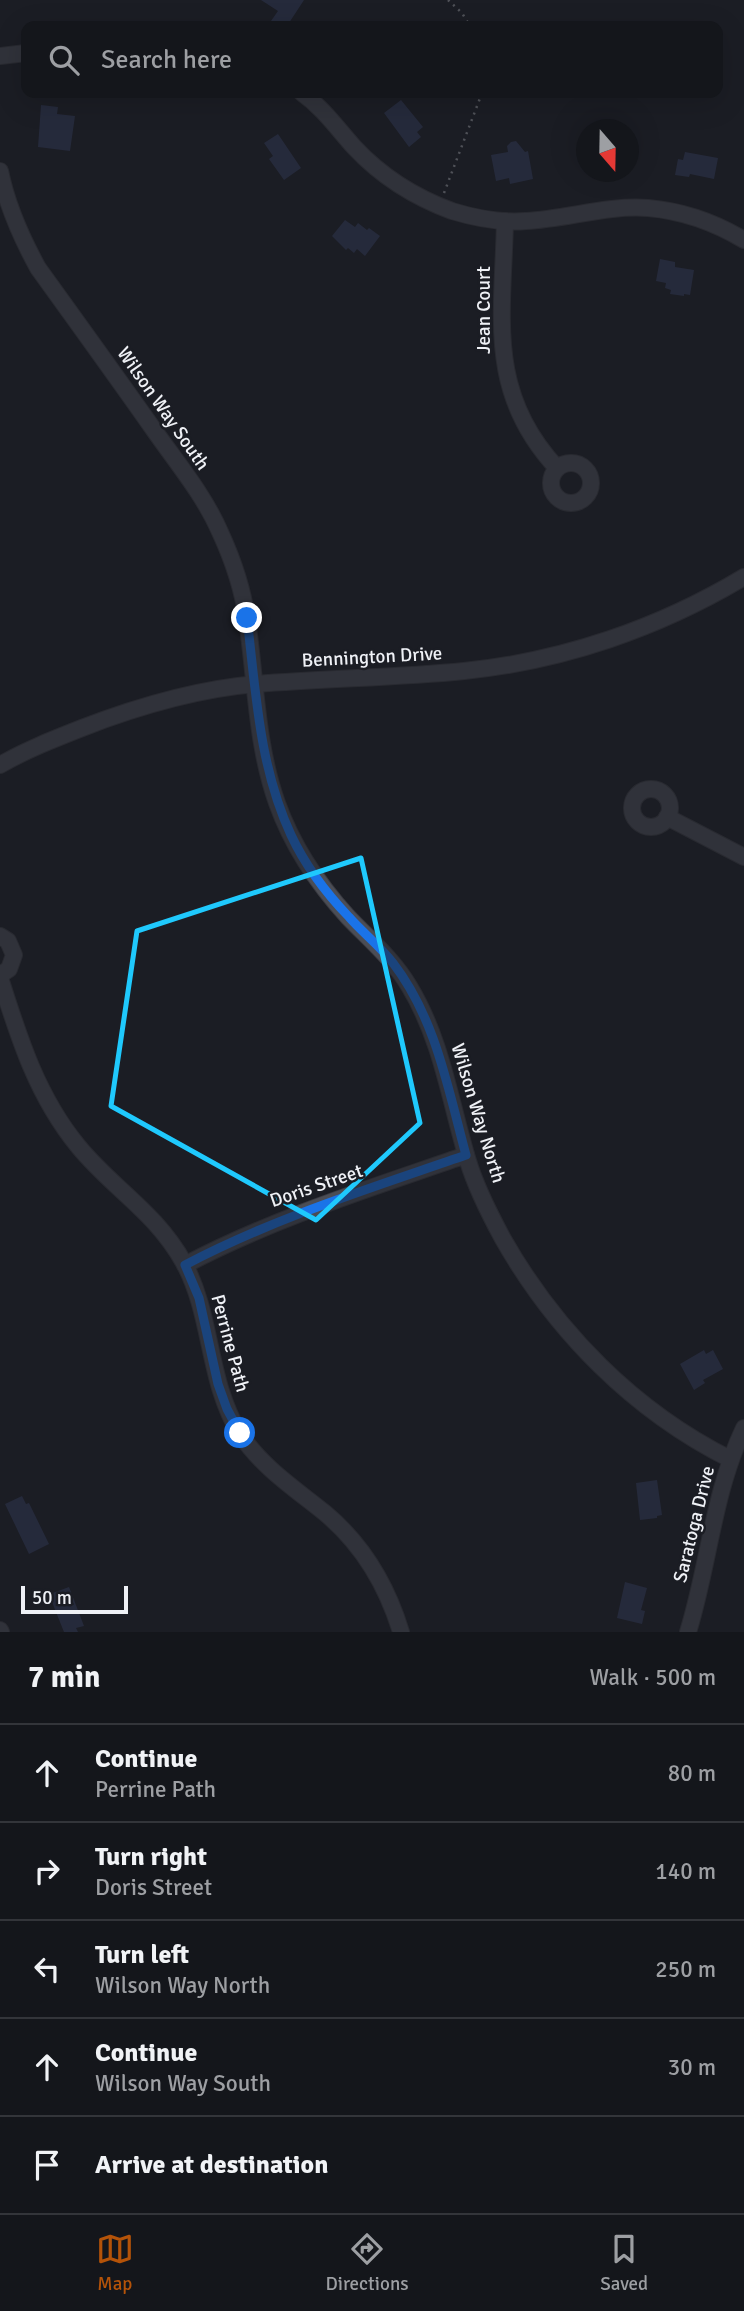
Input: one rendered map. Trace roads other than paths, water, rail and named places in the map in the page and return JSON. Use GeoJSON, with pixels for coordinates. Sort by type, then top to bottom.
{"type":"FeatureCollection","features":[{"type":"Feature","properties":{"kind":"street"},"geometry":{"type":"LineString","coordinates":[[0,56],[21,54]]}},
{"type":"Feature","properties":{"kind":"street"},"geometry":{"type":"LineString","coordinates":[[308,98],[328,116],[373,166],[398,185],[439,205],[480,218],[505,221],[526,221],[619,208],[646,208],[700,218],[744,240]]}},
{"type":"Feature","properties":{"kind":"street","name":"Wilson Way South"},"geometry":{"type":"LineString","coordinates":[[0,172],[10,210],[38,268],[191,483],[218,527],[240,584],[255,684]]}},
{"type":"Feature","properties":{"kind":"street","name":"Jean Court"},"geometry":{"type":"LineString","coordinates":[[505,221],[502,346],[505,371],[512,398],[522,420],[534,442],[557,468]]}},
{"type":"Feature","properties":{"kind":"street","name":"Bennington Drive"},"geometry":{"type":"LineString","coordinates":[[0,765],[39,746],[127,711],[200,691],[255,684],[464,671],[533,660],[577,649],[682,611],[744,577]]}},
{"type":"Feature","properties":{"kind":"street","name":"Wilson Way North"},"geometry":{"type":"LineString","coordinates":[[255,684],[269,779],[292,838],[330,896],[393,962],[414,994],[436,1043],[466,1155],[493,1221],[517,1263],[544,1302],[575,1339],[637,1399],[667,1422],[730,1459]]}},
{"type":"Feature","properties":{"kind":"street"},"geometry":{"type":"LineString","coordinates":[[667,817],[744,857]]}},
{"type":"Feature","properties":{"kind":"street","name":"Perrine Path"},"geometry":{"type":"LineString","coordinates":[[0,936],[8,941],[14,955],[9,969],[0,977],[28,1063],[42,1093],[59,1121],[101,1171],[151,1216],[185,1265],[199,1298],[218,1384],[240,1433],[273,1472],[327,1515],[351,1539],[384,1587],[401,1632]]}},
{"type":"Feature","properties":{"kind":"street","name":"Doris Street"},"geometry":{"type":"LineString","coordinates":[[185,1265],[274,1222],[466,1155]]}},
{"type":"Feature","properties":{"kind":"street","name":"Saratoga Drive"},"geometry":{"type":"LineString","coordinates":[[688,1632],[719,1494],[730,1459],[744,1428]]}}]}
